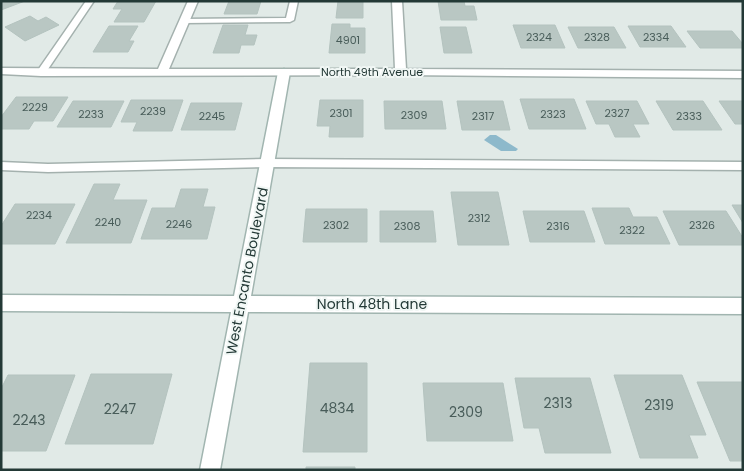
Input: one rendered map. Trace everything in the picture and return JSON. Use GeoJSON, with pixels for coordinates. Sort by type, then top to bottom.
{"type":"FeatureCollection","features":[{"type":"Feature","properties":{"kind":"street"},"geometry":{"type":"LineString","coordinates":[[162,72],[193,1]]}},
{"type":"Feature","properties":{"kind":"street"},"geometry":{"type":"LineString","coordinates":[[397,1],[402,72]]}},
{"type":"Feature","properties":{"kind":"street","name":"North 49th Avenue"},"geometry":{"type":"LineString","coordinates":[[1,71],[41,73],[402,72],[743,75]]}},
{"type":"Feature","properties":{"kind":"street","name":"West Encanto Boulevard"},"geometry":{"type":"LineString","coordinates":[[210,470],[284,72]]}},
{"type":"Feature","properties":{"kind":"street","name":"North 48th Lane"},"geometry":{"type":"LineString","coordinates":[[1,303],[743,306]]}},
{"type":"Feature","properties":{"kind":"lane"},"geometry":{"type":"LineString","coordinates":[[41,73],[90,1]]}},
{"type":"Feature","properties":{"kind":"lane"},"geometry":{"type":"LineString","coordinates":[[184,21],[290,20],[294,1]]}},
{"type":"Feature","properties":{"kind":"lane"},"geometry":{"type":"LineString","coordinates":[[1,166],[48,168],[267,162],[743,166]]}},
{"type":"Feature","properties":{"kind":"water"},"geometry":{"type":"Polygon","coordinates":[[[490,135],[496,135],[518,149],[516,151],[501,151],[484,140],[490,135]]]}},
{"type":"Feature","properties":{"kind":"building"},"geometry":{"type":"Polygon","coordinates":[[[1,1],[25,1],[1,10],[1,1]]]}},
{"type":"Feature","properties":{"kind":"building"},"geometry":{"type":"Polygon","coordinates":[[[118,1],[156,1],[144,22],[114,22],[122,9],[113,9],[118,1]]]}},
{"type":"Feature","properties":{"kind":"building"},"geometry":{"type":"Polygon","coordinates":[[[229,1],[261,1],[257,14],[224,14],[229,1]]]}},
{"type":"Feature","properties":{"kind":"building"},"geometry":{"type":"Polygon","coordinates":[[[338,1],[363,1],[363,18],[336,18],[338,1]]]}},
{"type":"Feature","properties":{"kind":"building"},"geometry":{"type":"Polygon","coordinates":[[[438,1],[464,1],[465,6],[474,6],[477,20],[441,20],[438,1]]]}},
{"type":"Feature","properties":{"kind":"building"},"geometry":{"type":"Polygon","coordinates":[[[30,16],[38,21],[46,17],[59,25],[25,41],[5,27],[30,16]]]}},
{"type":"Feature","properties":{"kind":"building"},"geometry":{"type":"Polygon","coordinates":[[[332,24],[350,24],[350,28],[365,28],[365,53],[329,53],[332,24]]]}},
{"type":"Feature","properties":{"kind":"building"},"geometry":{"type":"Polygon","coordinates":[[[223,25],[248,25],[245,35],[257,35],[254,45],[241,45],[239,53],[213,53],[223,25]]]}},
{"type":"Feature","properties":{"kind":"building"},"geometry":{"type":"Polygon","coordinates":[[[513,25],[555,25],[565,48],[521,48],[513,25]]]}},
{"type":"Feature","properties":{"kind":"building"},"geometry":{"type":"Polygon","coordinates":[[[109,26],[138,26],[129,41],[134,41],[128,52],[93,52],[109,26]]]}},
{"type":"Feature","properties":{"kind":"building"},"geometry":{"type":"Polygon","coordinates":[[[628,26],[671,26],[686,47],[640,47],[628,26]]]}},
{"type":"Feature","properties":{"kind":"building"},"geometry":{"type":"Polygon","coordinates":[[[440,27],[466,27],[472,53],[444,53],[440,27]]]}},
{"type":"Feature","properties":{"kind":"building"},"geometry":{"type":"Polygon","coordinates":[[[568,27],[614,27],[626,48],[578,48],[568,27]]]}},
{"type":"Feature","properties":{"kind":"building"},"geometry":{"type":"Polygon","coordinates":[[[687,31],[732,31],[743,44],[743,48],[700,48],[687,31]]]}},
{"type":"Feature","properties":{"kind":"building"},"geometry":{"type":"Polygon","coordinates":[[[16,97],[68,97],[53,121],[34,121],[29,129],[1,129],[1,117],[16,97]]]}},
{"type":"Feature","properties":{"kind":"building"},"geometry":{"type":"Polygon","coordinates":[[[520,99],[574,99],[586,129],[529,129],[520,99]]]}},
{"type":"Feature","properties":{"kind":"building"},"geometry":{"type":"Polygon","coordinates":[[[131,100],[183,100],[172,131],[133,131],[137,122],[121,122],[131,100]]]}},
{"type":"Feature","properties":{"kind":"building"},"geometry":{"type":"Polygon","coordinates":[[[320,100],[363,100],[363,137],[329,137],[330,126],[317,126],[320,100]]]}},
{"type":"Feature","properties":{"kind":"building"},"geometry":{"type":"Polygon","coordinates":[[[73,101],[124,101],[111,127],[57,127],[73,101]]]}},
{"type":"Feature","properties":{"kind":"building"},"geometry":{"type":"Polygon","coordinates":[[[384,101],[442,101],[446,129],[385,129],[384,101]]]}},
{"type":"Feature","properties":{"kind":"building"},"geometry":{"type":"Polygon","coordinates":[[[457,101],[503,101],[510,130],[462,130],[457,101]]]}},
{"type":"Feature","properties":{"kind":"building"},"geometry":{"type":"Polygon","coordinates":[[[586,101],[637,101],[649,124],[633,124],[640,137],[615,137],[609,124],[596,124],[586,101]]]}},
{"type":"Feature","properties":{"kind":"building"},"geometry":{"type":"Polygon","coordinates":[[[656,101],[703,101],[722,130],[673,130],[656,101]]]}},
{"type":"Feature","properties":{"kind":"building"},"geometry":{"type":"Polygon","coordinates":[[[719,101],[743,101],[743,124],[735,124],[719,101]]]}},
{"type":"Feature","properties":{"kind":"building"},"geometry":{"type":"Polygon","coordinates":[[[191,103],[242,103],[235,130],[181,130],[191,103]]]}},
{"type":"Feature","properties":{"kind":"building"},"geometry":{"type":"Polygon","coordinates":[[[94,184],[120,184],[113,200],[147,200],[131,243],[66,243],[94,184]]]}},
{"type":"Feature","properties":{"kind":"building"},"geometry":{"type":"Polygon","coordinates":[[[181,189],[208,189],[203,207],[215,207],[207,239],[141,239],[152,208],[175,208],[181,189]]]}},
{"type":"Feature","properties":{"kind":"building"},"geometry":{"type":"Polygon","coordinates":[[[451,192],[498,192],[509,245],[458,245],[451,192]]]}},
{"type":"Feature","properties":{"kind":"building"},"geometry":{"type":"Polygon","coordinates":[[[15,204],[75,204],[55,244],[1,244],[1,226],[15,204]]]}},
{"type":"Feature","properties":{"kind":"building"},"geometry":{"type":"Polygon","coordinates":[[[732,205],[743,205],[743,223],[732,205]]]}},
{"type":"Feature","properties":{"kind":"building"},"geometry":{"type":"Polygon","coordinates":[[[592,208],[629,208],[633,217],[657,217],[670,244],[605,244],[592,208]]]}},
{"type":"Feature","properties":{"kind":"building"},"geometry":{"type":"Polygon","coordinates":[[[306,209],[367,209],[367,242],[303,242],[306,209]]]}},
{"type":"Feature","properties":{"kind":"building"},"geometry":{"type":"Polygon","coordinates":[[[380,211],[433,211],[436,242],[380,242],[380,211]]]}},
{"type":"Feature","properties":{"kind":"building"},"geometry":{"type":"Polygon","coordinates":[[[523,211],[584,211],[595,242],[530,242],[523,211]]]}},
{"type":"Feature","properties":{"kind":"building"},"geometry":{"type":"Polygon","coordinates":[[[663,211],[726,211],[743,238],[743,245],[679,245],[663,211]]]}},
{"type":"Feature","properties":{"kind":"building"},"geometry":{"type":"Polygon","coordinates":[[[310,363],[367,363],[367,452],[303,452],[310,363]]]}},
{"type":"Feature","properties":{"kind":"building"},"geometry":{"type":"Polygon","coordinates":[[[91,374],[172,374],[153,444],[65,444],[91,374]]]}},
{"type":"Feature","properties":{"kind":"building"},"geometry":{"type":"Polygon","coordinates":[[[8,375],[75,375],[46,451],[1,451],[1,389],[8,375]]]}},
{"type":"Feature","properties":{"kind":"building"},"geometry":{"type":"Polygon","coordinates":[[[614,375],[682,375],[706,435],[689,435],[698,458],[640,458],[614,375]]]}},
{"type":"Feature","properties":{"kind":"building"},"geometry":{"type":"Polygon","coordinates":[[[515,378],[590,378],[611,453],[545,453],[539,428],[524,428],[515,378]]]}},
{"type":"Feature","properties":{"kind":"building"},"geometry":{"type":"Polygon","coordinates":[[[697,382],[743,382],[743,461],[730,461],[697,382]]]}},
{"type":"Feature","properties":{"kind":"building"},"geometry":{"type":"Polygon","coordinates":[[[423,383],[503,383],[513,441],[427,441],[423,383]]]}},
{"type":"Feature","properties":{"kind":"building"},"geometry":{"type":"Polygon","coordinates":[[[306,467],[355,467],[355,470],[306,470],[306,467]]]}}]}
